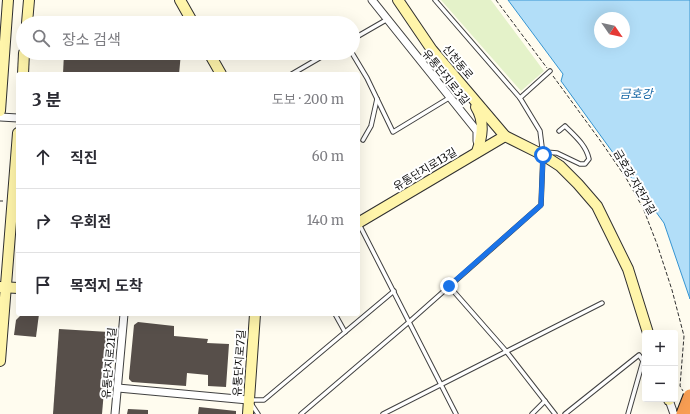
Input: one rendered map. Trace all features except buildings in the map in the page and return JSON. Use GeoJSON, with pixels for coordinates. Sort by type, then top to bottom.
{"type":"FeatureCollection","features":[{"type":"Feature","properties":{"kind":"highway"},"geometry":{"type":"LineString","coordinates":[[683,414],[688,396]]}},
{"type":"Feature","properties":{"kind":"main road"},"geometry":{"type":"LineString","coordinates":[[0,111],[3,40],[8,0]]}},
{"type":"Feature","properties":{"kind":"main road"},"geometry":{"type":"LineString","coordinates":[[28,16],[29,0]]}},
{"type":"Feature","properties":{"kind":"main road","name":"신천동로"},"geometry":{"type":"LineString","coordinates":[[398,0],[432,50],[505,136]]}},
{"type":"Feature","properties":{"kind":"main road"},"geometry":{"type":"LineString","coordinates":[[181,3],[189,16]]}},
{"type":"Feature","properties":{"kind":"main road"},"geometry":{"type":"LineString","coordinates":[[23,72],[24,60]]}},
{"type":"Feature","properties":{"kind":"main road"},"geometry":{"type":"LineString","coordinates":[[213,60],[220,72]]}},
{"type":"Feature","properties":{"kind":"main road"},"geometry":{"type":"LineString","coordinates":[[466,90],[480,113],[482,124],[481,140],[477,152]]}},
{"type":"Feature","properties":{"kind":"main road"},"geometry":{"type":"LineString","coordinates":[[505,136],[543,155],[560,166],[597,206],[628,269],[647,330]]}},
{"type":"Feature","properties":{"kind":"main road","name":"유통단지로13길"},"geometry":{"type":"LineString","coordinates":[[360,222],[505,136]]}},
{"type":"Feature","properties":{"kind":"main road"},"geometry":{"type":"LineString","coordinates":[[0,362],[3,287],[16,154]]}},
{"type":"Feature","properties":{"kind":"main road"},"geometry":{"type":"LineString","coordinates":[[3,287],[16,288]]}},
{"type":"Feature","properties":{"kind":"main road","name":"유통단지로7길"},"geometry":{"type":"LineString","coordinates":[[248,414],[255,316]]}},
{"type":"Feature","properties":{"kind":"street","name":"유통단지로3길"},"geometry":{"type":"LineString","coordinates":[[372,0],[386,20],[476,132],[477,152]]}},
{"type":"Feature","properties":{"kind":"street"},"geometry":{"type":"LineString","coordinates":[[0,117],[16,118]]}},
{"type":"Feature","properties":{"kind":"street","name":"유통단지로21길"},"geometry":{"type":"LineString","coordinates":[[116,414],[124,316]]}},
{"type":"Feature","properties":{"kind":"street"},"geometry":{"type":"LineString","coordinates":[[118,388],[248,400]]}},
{"type":"Feature","properties":{"kind":"street"},"geometry":{"type":"LineString","coordinates":[[670,402],[674,414]]}},
{"type":"Feature","properties":{"kind":"lane"},"geometry":{"type":"LineString","coordinates":[[300,414],[409,322],[541,205],[543,155],[540,131],[520,98],[435,0]]}},
{"type":"Feature","properties":{"kind":"lane"},"geometry":{"type":"LineString","coordinates":[[360,35],[386,20]]}},
{"type":"Feature","properties":{"kind":"lane"},"geometry":{"type":"LineString","coordinates":[[295,72],[316,60]]}},
{"type":"Feature","properties":{"kind":"lane"},"geometry":{"type":"LineString","coordinates":[[356,60],[367,78],[393,132],[449,98]]}},
{"type":"Feature","properties":{"kind":"lane"},"geometry":{"type":"LineString","coordinates":[[520,98],[550,72]]}},
{"type":"Feature","properties":{"kind":"lane"},"geometry":{"type":"LineString","coordinates":[[363,140],[371,126],[377,99]]}},
{"type":"Feature","properties":{"kind":"lane"},"geometry":{"type":"LineString","coordinates":[[543,155],[545,152],[557,153],[580,164],[585,164],[589,159],[587,150],[565,126],[559,131]]}},
{"type":"Feature","properties":{"kind":"lane"},"geometry":{"type":"LineString","coordinates":[[360,227],[456,414]]}},
{"type":"Feature","properties":{"kind":"lane"},"geometry":{"type":"LineString","coordinates":[[449,286],[506,351],[555,414]]}},
{"type":"Feature","properties":{"kind":"lane"},"geometry":{"type":"LineString","coordinates":[[248,400],[264,400],[394,292]]}},
{"type":"Feature","properties":{"kind":"lane"},"geometry":{"type":"LineString","coordinates":[[383,414],[602,303]]}},
{"type":"Feature","properties":{"kind":"lane"},"geometry":{"type":"LineString","coordinates":[[336,316],[345,332]]}},
{"type":"Feature","properties":{"kind":"lane"},"geometry":{"type":"LineString","coordinates":[[565,414],[639,355],[642,360]]}},
{"type":"Feature","properties":{"kind":"lane"},"geometry":{"type":"LineString","coordinates":[[628,414],[642,365]]}},
{"type":"Feature","properties":{"kind":"lane"},"geometry":{"type":"LineString","coordinates":[[248,400],[258,414]]}},
{"type":"Feature","properties":{"kind":"lane"},"geometry":{"type":"LineString","coordinates":[[532,414],[545,401]]}},
{"type":"Feature","properties":{"kind":"path","name":"금호강 자전거길"},"geometry":{"type":"LineString","coordinates":[[496,0],[602,143],[626,178],[643,208],[672,290],[684,336],[680,386],[688,396]]}},
{"type":"Feature","properties":{"kind":"green space"},"geometry":{"type":"Polygon","coordinates":[[[441,0],[491,0],[544,71],[521,91],[441,0]]]}},
{"type":"Feature","properties":{"kind":"water","name":"금호강"},"geometry":{"type":"Polygon","coordinates":[[[508,0],[690,0],[690,299],[664,223],[561,81],[563,74],[508,0]]]}},
{"type":"Feature","properties":{"kind":"route"},"geometry":{"type":"LineString","coordinates":[[449,286],[541,205],[543,155]]}}]}
